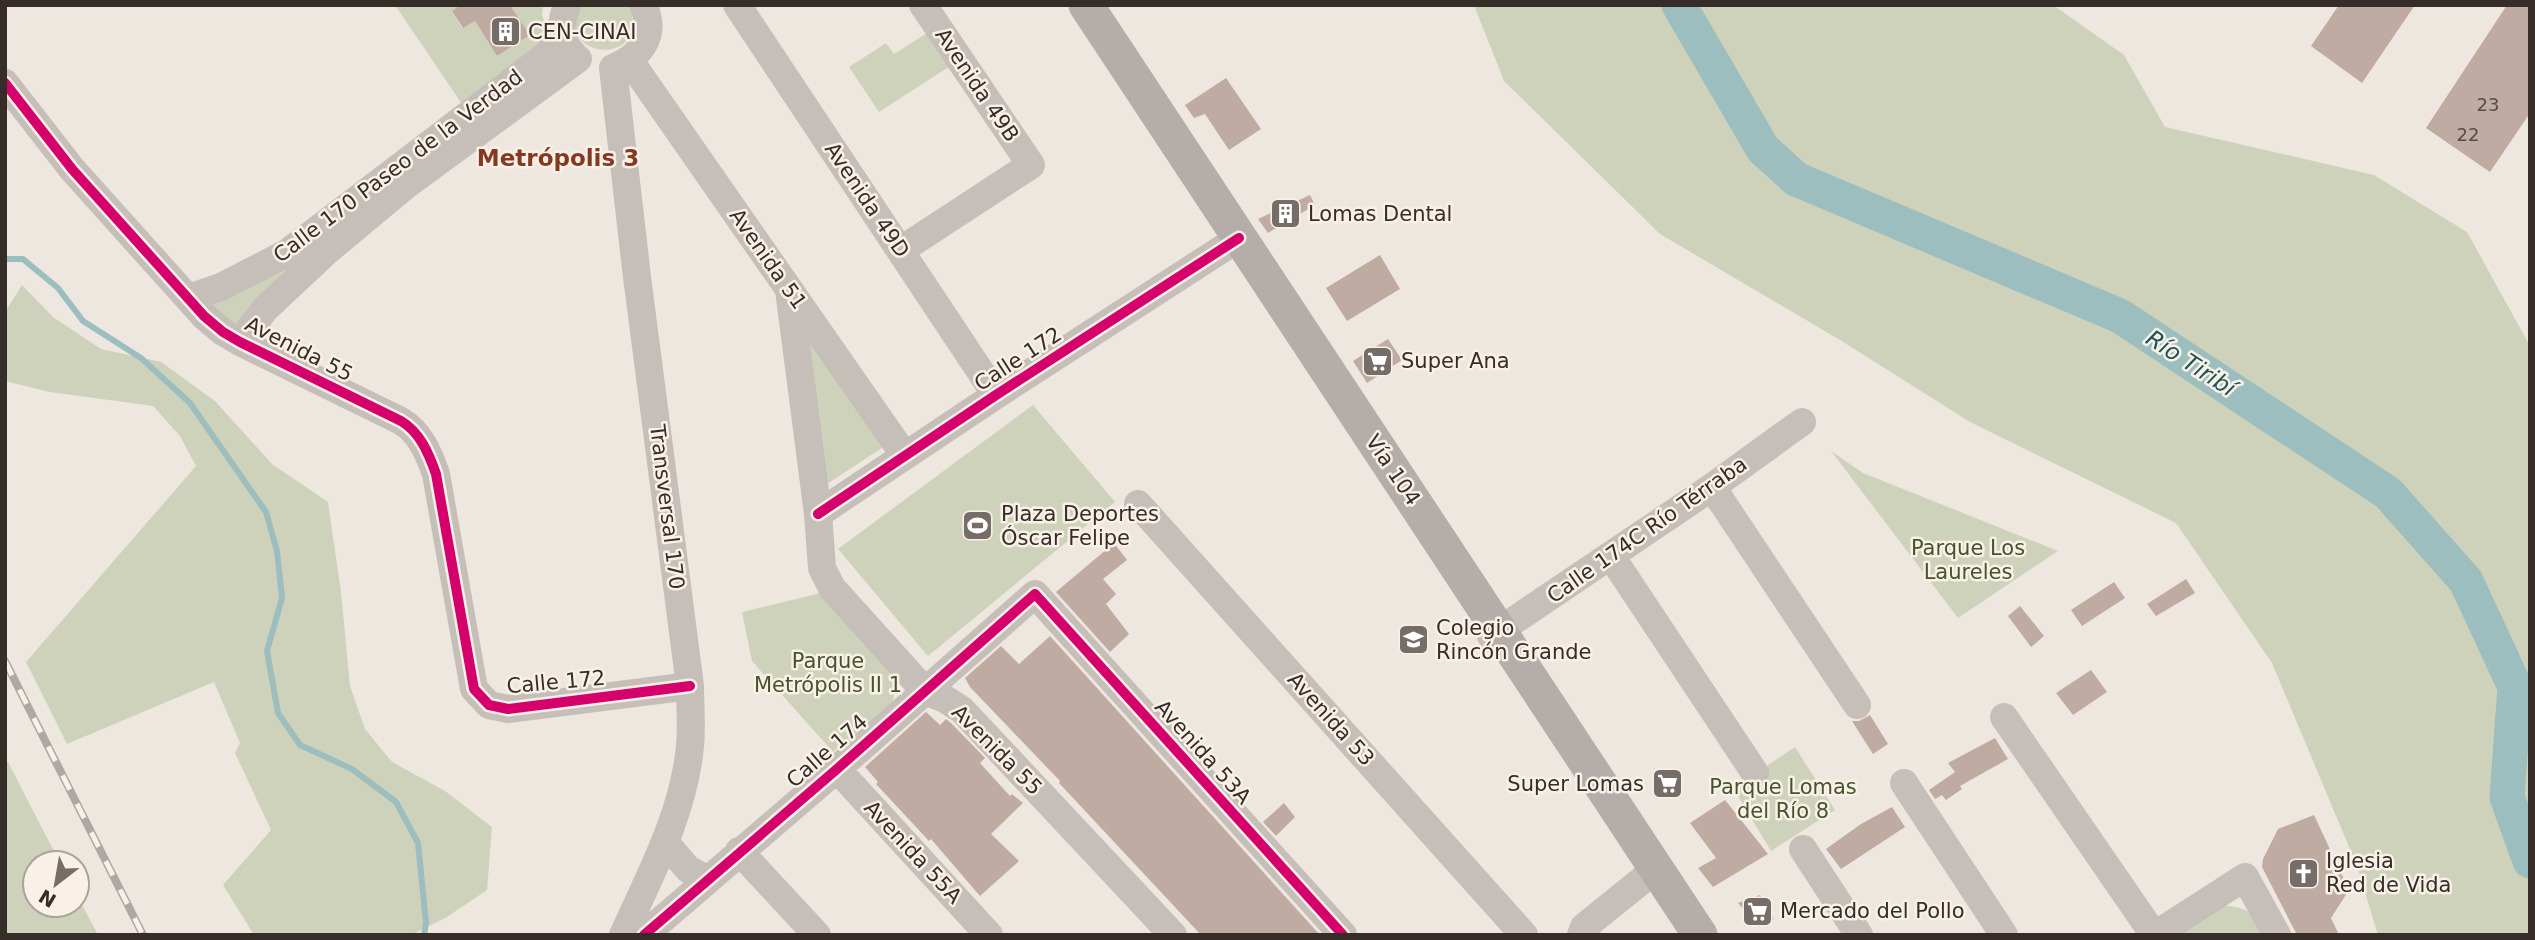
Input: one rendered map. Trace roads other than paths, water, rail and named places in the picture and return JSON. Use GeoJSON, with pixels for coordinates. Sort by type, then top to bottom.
{"type":"FeatureCollection","features":[{"type":"Feature","properties":{"kind":"main road","name":"Vía 104"},"geometry":{"type":"LineString","coordinates":[[1074,5],[1235,240],[1652,872],[1700,935]]}},
{"type":"Feature","properties":{"kind":"main road","name":"Vía 104"},"geometry":{"type":"LineString","coordinates":[[1086,5],[1235,240]]}},
{"type":"Feature","properties":{"kind":"main road","name":"Vía 104"},"geometry":{"type":"LineString","coordinates":[[1652,872],[1687,935]]}},
{"type":"Feature","properties":{"kind":"street"},"geometry":{"type":"LineString","coordinates":[[567,5],[562,25],[570,50],[593,67],[622,64],[645,43],[649,24],[643,5]]}},
{"type":"Feature","properties":{"kind":"street","name":"Avenida 49D"},"geometry":{"type":"LineString","coordinates":[[737,5],[996,395]]}},
{"type":"Feature","properties":{"kind":"street","name":"Avenida 49B"},"geometry":{"type":"LineString","coordinates":[[901,250],[1031,165],[923,5]]}},
{"type":"Feature","properties":{"kind":"street","name":"Calle 170 Paseo de la Verdad"},"geometry":{"type":"LineString","coordinates":[[188,299],[221,287],[287,253],[544,57],[570,50]]}},
{"type":"Feature","properties":{"kind":"street","name":"Calle 170 Paseo de la Verdad"},"geometry":{"type":"LineString","coordinates":[[240,342],[265,309],[327,251],[570,50]]}},
{"type":"Feature","properties":{"kind":"street","name":"Avenida 51"},"geometry":{"type":"LineString","coordinates":[[622,64],[789,290],[905,456]]}},
{"type":"Feature","properties":{"kind":"street","name":"Transversal 170"},"geometry":{"type":"LineString","coordinates":[[622,64],[638,290],[690,686],[690,747],[679,804],[623,935]]}},
{"type":"Feature","properties":{"kind":"street","name":"Avenida 55"},"geometry":{"type":"LineString","coordinates":[[5,83],[72,169],[204,316],[240,342],[409,425],[426,448],[436,474],[474,689]]}},
{"type":"Feature","properties":{"kind":"street","name":"Calle 172"},"geometry":{"type":"LineString","coordinates":[[818,514],[1235,240]]}},
{"type":"Feature","properties":{"kind":"street"},"geometry":{"type":"LineString","coordinates":[[789,290],[818,514]]}},
{"type":"Feature","properties":{"kind":"street","name":"Calle 174C Río Térraba"},"geometry":{"type":"LineString","coordinates":[[1495,634],[1712,487],[1802,422]]}},
{"type":"Feature","properties":{"kind":"street"},"geometry":{"type":"LineString","coordinates":[[1712,487],[1857,705]]}},
{"type":"Feature","properties":{"kind":"street","name":"Avenida 53"},"geometry":{"type":"LineString","coordinates":[[1138,504],[1524,935]]}},
{"type":"Feature","properties":{"kind":"street","name":"Avenida 55"},"geometry":{"type":"LineString","coordinates":[[818,514],[822,568],[832,588],[925,691],[962,710],[1173,935]]}},
{"type":"Feature","properties":{"kind":"street"},"geometry":{"type":"LineString","coordinates":[[1611,556],[1755,773]]}},
{"type":"Feature","properties":{"kind":"street","name":"Calle 174"},"geometry":{"type":"LineString","coordinates":[[643,935],[1035,594]]}},
{"type":"Feature","properties":{"kind":"street","name":"Avenida 53A"},"geometry":{"type":"LineString","coordinates":[[1035,594],[1343,935]]}},
{"type":"Feature","properties":{"kind":"street","name":"Calle 172"},"geometry":{"type":"LineString","coordinates":[[474,689],[489,705],[508,709],[690,686]]}},
{"type":"Feature","properties":{"kind":"street"},"geometry":{"type":"LineString","coordinates":[[2004,717],[2154,935],[2245,877],[2277,935]]}},
{"type":"Feature","properties":{"kind":"street","name":"Avenida 55A"},"geometry":{"type":"LineString","coordinates":[[837,769],[989,935]]}},
{"type":"Feature","properties":{"kind":"street"},"geometry":{"type":"LineString","coordinates":[[1904,783],[2004,935]]}},
{"type":"Feature","properties":{"kind":"street"},"geometry":{"type":"LineString","coordinates":[[665,842],[688,869],[708,880]]}},
{"type":"Feature","properties":{"kind":"street"},"geometry":{"type":"LineString","coordinates":[[1803,849],[1859,935]]}},
{"type":"Feature","properties":{"kind":"street"},"geometry":{"type":"LineString","coordinates":[[739,851],[817,935]]}},
{"type":"Feature","properties":{"kind":"street"},"geometry":{"type":"LineString","coordinates":[[1575,932],[1652,872]]}},
{"type":"Feature","properties":{"kind":"waterway","name":"Río Tiribí"},"geometry":{"type":"LineString","coordinates":[[1679,5],[1763,149],[1796,179],[2120,316],[2388,493],[2466,581],[2515,687],[2507,797],[2530,861]]}},
{"type":"Feature","properties":{"kind":"waterway"},"geometry":{"type":"LineString","coordinates":[[5,259],[23,259],[58,288],[83,321],[141,358],[190,403],[266,512],[277,551],[282,598],[267,651],[278,713],[300,745],[352,769],[396,802],[418,843],[426,923],[424,935]]}},
{"type":"Feature","properties":{"kind":"railway"},"geometry":{"type":"LineString","coordinates":[[5,661],[143,935]]}},
{"type":"Feature","properties":{"kind":"place","name":"CEN-CINAI"},"geometry":{"type":"Point","coordinates":[505,32]}},
{"type":"Feature","properties":{"kind":"place","name":"Lomas Dental"},"geometry":{"type":"Point","coordinates":[1285,214]}},
{"type":"Feature","properties":{"kind":"place","name":"Super Ana"},"geometry":{"type":"Point","coordinates":[1378,361]}},
{"type":"Feature","properties":{"kind":"place","name":"Plaza Deportes Óscar Felipe"},"geometry":{"type":"Point","coordinates":[978,526]}},
{"type":"Feature","properties":{"kind":"place","name":"Colegio Rincón Grande"},"geometry":{"type":"Point","coordinates":[1413,640]}},
{"type":"Feature","properties":{"kind":"place","name":"Super Lomas"},"geometry":{"type":"Point","coordinates":[1667,784]}},
{"type":"Feature","properties":{"kind":"place","name":"Iglesia Red de Vida"},"geometry":{"type":"Point","coordinates":[2303,873]}},
{"type":"Feature","properties":{"kind":"place","name":"Mercado del Pollo"},"geometry":{"type":"Point","coordinates":[1757,911]}},
{"type":"Feature","properties":{"kind":"district","name":"Metrópolis 3"},"geometry":{"type":"Point","coordinates":[558,158]}},
{"type":"Feature","properties":{"kind":"park label","name":"Parque Los Laureles"},"geometry":{"type":"Point","coordinates":[1968,560]}},
{"type":"Feature","properties":{"kind":"park label","name":"Parque Metrópolis II 1"},"geometry":{"type":"Point","coordinates":[828,673]}},
{"type":"Feature","properties":{"kind":"park label","name":"Parque Lomas del Río 8"},"geometry":{"type":"Point","coordinates":[1783,799]}}]}
